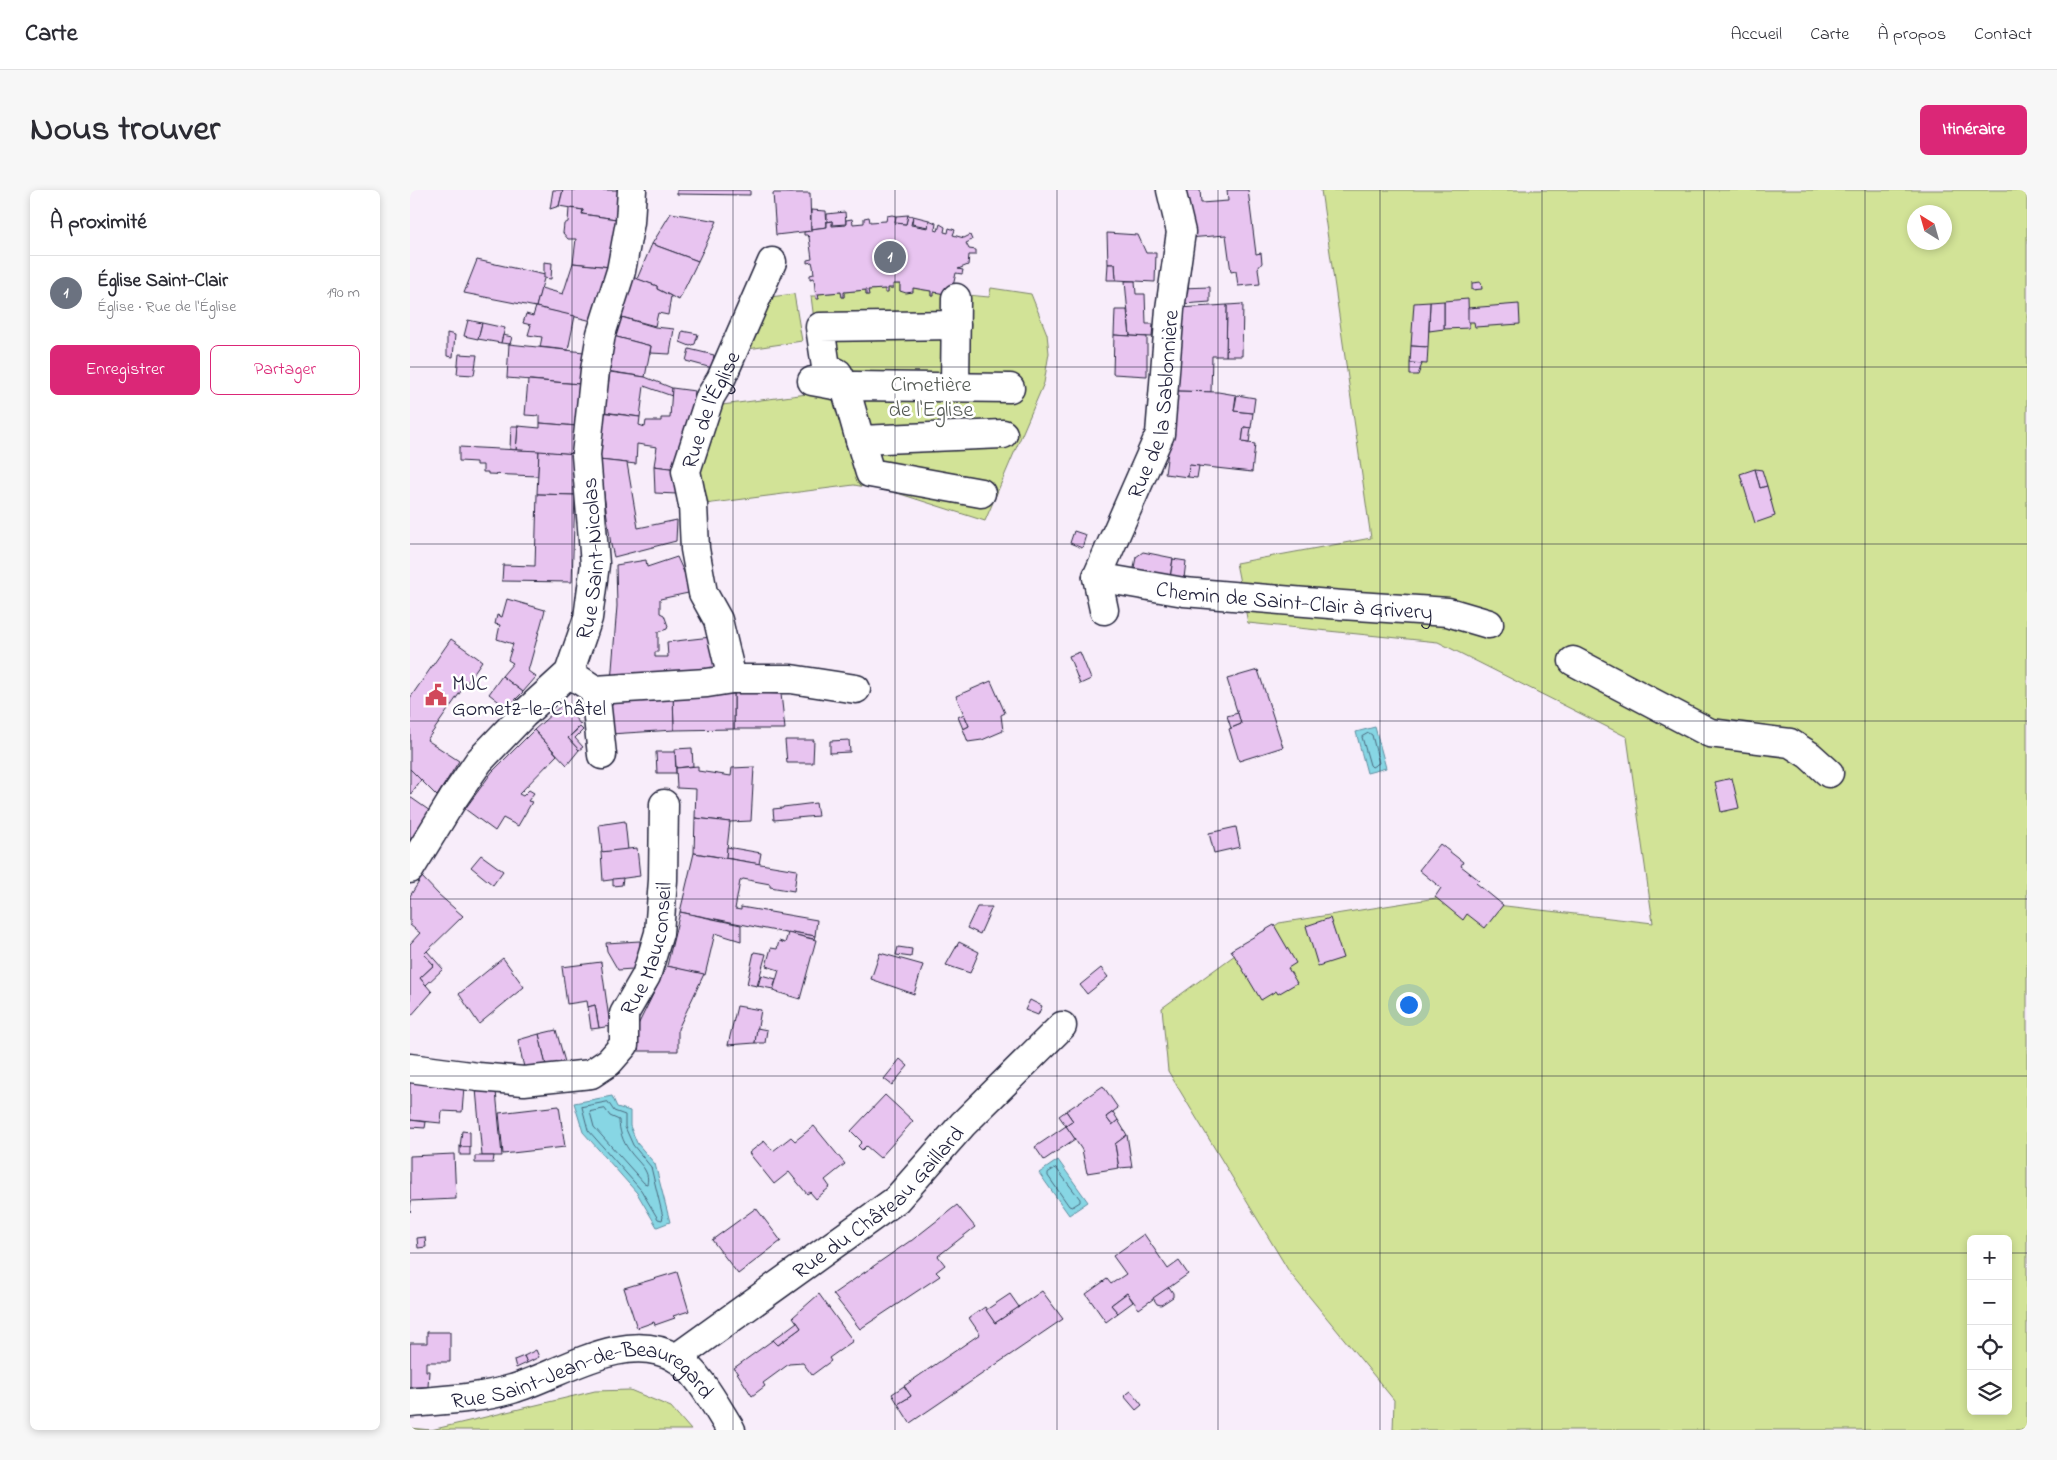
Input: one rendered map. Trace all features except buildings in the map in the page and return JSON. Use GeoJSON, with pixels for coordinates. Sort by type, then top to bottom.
{"type":"FeatureCollection","features":[{"type":"Feature","properties":{"kind":"street","name":"Rue Saint-Nicolas"},"geometry":{"type":"LineString","coordinates":[[410,869],[479,761],[523,715],[569,673],[588,618],[595,564],[586,455],[600,334],[621,271],[630,222],[632,190]]}},
{"type":"Feature","properties":{"kind":"street","name":"Rue de la Sablonnière"},"geometry":{"type":"LineString","coordinates":[[1097,576],[1160,434],[1170,309],[1181,232],[1171,190]]}},
{"type":"Feature","properties":{"kind":"street","name":"Rue de l'Église"},"geometry":{"type":"LineString","coordinates":[[732,679],[718,620],[704,593],[695,549],[692,505],[686,471],[710,397],[721,379],[772,262]]}},
{"type":"Feature","properties":{"kind":"street"},"geometry":{"type":"LineString","coordinates":[[955,387],[956,311],[820,328],[826,367],[838,373],[845,387],[870,473],[981,493]]}},
{"type":"Feature","properties":{"kind":"street"},"geometry":{"type":"LineString","coordinates":[[812,381],[845,387],[1010,388]]}},
{"type":"Feature","properties":{"kind":"street"},"geometry":{"type":"LineString","coordinates":[[860,440],[1002,434]]}},
{"type":"Feature","properties":{"kind":"street"},"geometry":{"type":"LineString","coordinates":[[1097,576],[1104,610]]}},
{"type":"Feature","properties":{"kind":"street","name":"Chemin de Saint-Clair à Grivery"},"geometry":{"type":"LineString","coordinates":[[1097,576],[1184,592],[1448,612],[1490,624]]}},
{"type":"Feature","properties":{"kind":"street"},"geometry":{"type":"LineString","coordinates":[[1573,662],[1710,733],[1790,743],[1809,754],[1828,773]]}},
{"type":"Feature","properties":{"kind":"street"},"geometry":{"type":"LineString","coordinates":[[569,673],[595,690],[707,683],[732,679],[791,679],[856,689]]}},
{"type":"Feature","properties":{"kind":"street"},"geometry":{"type":"LineString","coordinates":[[595,690],[602,755]]}},
{"type":"Feature","properties":{"kind":"street","name":"Rue Mauconseil"},"geometry":{"type":"LineString","coordinates":[[410,1068],[524,1081],[591,1074],[609,1062],[624,1045],[624,1014],[646,976],[659,933],[663,880],[664,804]]}},
{"type":"Feature","properties":{"kind":"street","name":"Rue du Château Gaillard"},"geometry":{"type":"LineString","coordinates":[[676,1358],[896,1200],[963,1124],[1062,1026]]}},
{"type":"Feature","properties":{"kind":"street","name":"Rue Saint-Jean-de-Beauregard"},"geometry":{"type":"LineString","coordinates":[[410,1404],[467,1398],[512,1389],[607,1351],[638,1349],[659,1351],[676,1358],[690,1369],[731,1430]]}},
{"type":"Feature","properties":{"kind":"green space"},"geometry":{"type":"Polygon","coordinates":[[[1321,190],[2027,190],[2027,1430],[1393,1430],[1394,1400],[1290,1273],[1168,1071],[1162,1008],[1279,923],[1436,898],[1653,923],[1627,737],[1438,642],[1248,623],[1236,563],[1371,538],[1321,190]]]}},
{"type":"Feature","properties":{"kind":"green space","name":"Cimetière de l'Eglise"},"geometry":{"type":"Polygon","coordinates":[[[893,284],[900,284],[900,291],[912,292],[913,288],[931,291],[931,296],[933,296],[934,292],[989,297],[991,288],[1031,294],[1047,334],[1049,353],[1044,383],[985,521],[894,492],[854,485],[697,505],[701,451],[722,405],[823,392],[811,296],[816,296],[819,299],[818,294],[841,292],[842,297],[844,297],[844,292],[866,290],[866,295],[868,295],[868,290],[885,289],[888,293],[888,288],[893,288],[893,284]]]}},
{"type":"Feature","properties":{"kind":"green space"},"geometry":{"type":"Polygon","coordinates":[[[794,294],[802,341],[748,349],[762,298],[794,294]]]}},
{"type":"Feature","properties":{"kind":"green space"},"geometry":{"type":"Polygon","coordinates":[[[630,1390],[671,1407],[691,1430],[431,1430],[595,1391],[630,1390]]]}},
{"type":"Feature","properties":{"kind":"green space"},"geometry":{"type":"Polygon","coordinates":[[[410,1428],[431,1430],[410,1430],[410,1428]]]}},
{"type":"Feature","properties":{"kind":"water"},"geometry":{"type":"Polygon","coordinates":[[[1375,727],[1386,768],[1367,773],[1356,732],[1375,727]]]}},
{"type":"Feature","properties":{"kind":"water"},"geometry":{"type":"Polygon","coordinates":[[[612,1096],[617,1107],[630,1111],[630,1126],[637,1143],[655,1164],[670,1222],[657,1227],[637,1193],[583,1132],[574,1103],[612,1096]]]}},
{"type":"Feature","properties":{"kind":"water"},"geometry":{"type":"Polygon","coordinates":[[[1058,1160],[1088,1202],[1069,1215],[1039,1173],[1058,1160]]]}},
{"type":"Feature","properties":{"kind":"place","name":"Église Saint-Clair"},"geometry":{"type":"Point","coordinates":[890,257]}},
{"type":"Feature","properties":{"kind":"place","name":"MJC Gometz-le-Châtel"},"geometry":{"type":"Point","coordinates":[436,695]}}]}
